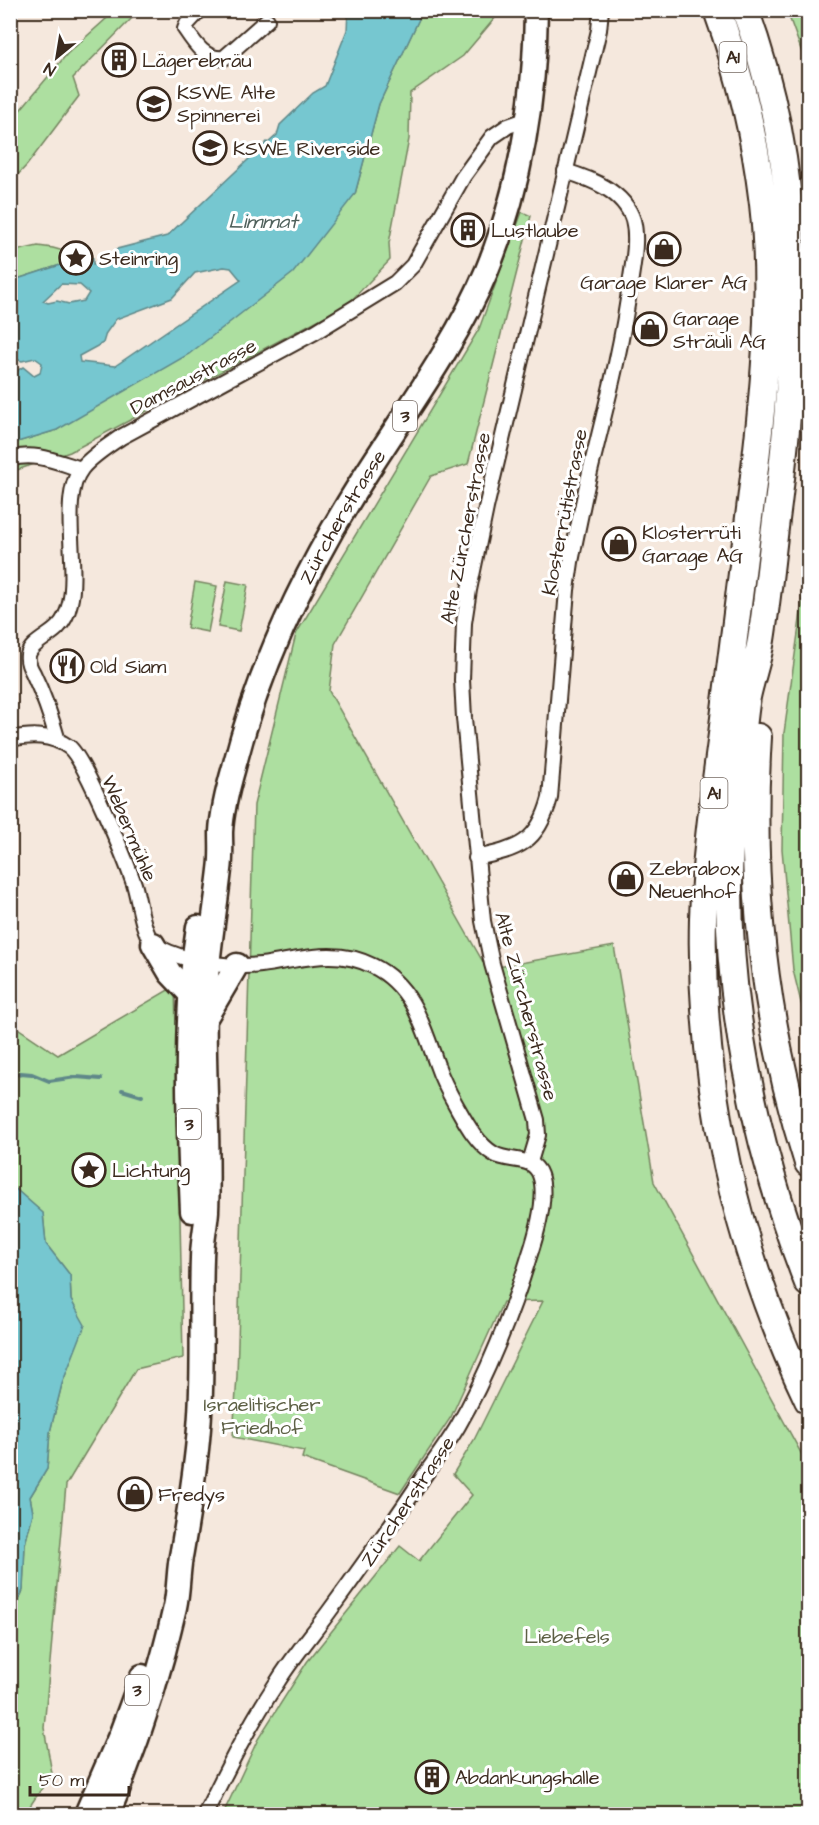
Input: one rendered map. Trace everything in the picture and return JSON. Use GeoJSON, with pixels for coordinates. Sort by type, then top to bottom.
{"type":"FeatureCollection","features":[{"type":"Feature","properties":{"kind":"highway","name":"A1"},"geometry":{"type":"LineString","coordinates":[[717,10],[738,72],[754,139],[764,216],[767,314],[757,455],[705,880],[703,950],[706,1020],[713,1089],[734,1194],[765,1296],[808,1400]]}},
{"type":"Feature","properties":{"kind":"highway","name":"A1"},"geometry":{"type":"LineString","coordinates":[[745,10],[763,65],[780,134],[790,205],[794,279],[787,423],[760,643],[747,699],[734,806],[729,880],[731,955],[740,1030],[758,1121],[779,1200],[808,1283]]}},
{"type":"Feature","properties":{"kind":"highway","name":"A1"},"geometry":{"type":"LineString","coordinates":[[760,643],[761,700],[755,807],[759,914],[778,1043],[808,1163]]}},
{"type":"Feature","properties":{"kind":"main road","name":"Zürcherstrasse"},"geometry":{"type":"LineString","coordinates":[[201,961],[221,858],[221,828],[230,782],[246,723],[282,627],[303,581],[333,528],[425,384],[471,303],[490,263],[508,212],[521,162],[528,119],[534,63],[536,10]]}},
{"type":"Feature","properties":{"kind":"main road"},"geometry":{"type":"LineString","coordinates":[[153,944],[170,973],[189,993]]}},
{"type":"Feature","properties":{"kind":"main road","name":"3"},"geometry":{"type":"LineString","coordinates":[[201,961],[189,993],[187,1079],[192,1215],[201,1254]]}},
{"type":"Feature","properties":{"kind":"main road","name":"3"},"geometry":{"type":"LineString","coordinates":[[108,1815],[141,1725],[177,1601],[179,1563],[199,1430],[203,1345],[201,1254],[207,1213],[205,1020],[201,961]]}},
{"type":"Feature","properties":{"kind":"main road"},"geometry":{"type":"LineString","coordinates":[[205,1020],[237,965]]}},
{"type":"Feature","properties":{"kind":"main road","name":"3"},"geometry":{"type":"LineString","coordinates":[[86,1815],[125,1722],[157,1631],[165,1598],[179,1563]]}},
{"type":"Feature","properties":{"kind":"street"},"geometry":{"type":"LineString","coordinates":[[200,10],[185,29],[206,55],[218,59],[224,58],[267,20]]}},
{"type":"Feature","properties":{"kind":"street","name":"Alte Zürcherstrasse"},"geometry":{"type":"LineString","coordinates":[[530,1162],[538,1135],[537,1119],[492,964],[483,921],[462,680],[464,623],[469,590],[599,30],[601,10]]}},
{"type":"Feature","properties":{"kind":"street","name":"Damsaustrasse"},"geometry":{"type":"LineString","coordinates":[[81,469],[122,437],[315,332],[395,283],[413,265],[463,177],[492,137],[508,126],[528,119]]}},
{"type":"Feature","properties":{"kind":"street","name":"Klosterrütistrasse"},"geometry":{"type":"LineString","coordinates":[[476,858],[508,851],[524,843],[543,820],[549,804],[571,562],[620,347],[632,273],[635,232],[628,208],[620,198],[605,187],[565,171]]}},
{"type":"Feature","properties":{"kind":"street"},"geometry":{"type":"LineString","coordinates":[[10,459],[23,455],[40,457],[81,469],[71,503],[73,581],[70,603],[65,617],[57,628],[32,648],[28,656],[29,665],[47,702],[58,741]]}},
{"type":"Feature","properties":{"kind":"street"},"geometry":{"type":"LineString","coordinates":[[10,739],[44,736],[58,741]]}},
{"type":"Feature","properties":{"kind":"street","name":"Webermühle"},"geometry":{"type":"LineString","coordinates":[[58,741],[73,749],[85,770],[129,870],[146,931],[153,944]]}},
{"type":"Feature","properties":{"kind":"street"},"geometry":{"type":"LineString","coordinates":[[153,944],[201,961],[237,965],[259,965],[331,955],[360,961],[386,974],[416,1008],[441,1077],[473,1133],[486,1147],[499,1156],[530,1162]]}},
{"type":"Feature","properties":{"kind":"street","name":"Zürcherstrasse"},"geometry":{"type":"LineString","coordinates":[[205,1815],[224,1774],[278,1680],[388,1532],[458,1426],[474,1395],[501,1335],[524,1276],[532,1248],[540,1211],[542,1183],[538,1170],[530,1162]]}},
{"type":"Feature","properties":{"kind":"green space"},"geometry":{"type":"Polygon","coordinates":[[[116,10],[141,11],[73,78],[79,96],[27,165],[11,182],[11,121],[67,54],[116,10]]]}},
{"type":"Feature","properties":{"kind":"green space"},"geometry":{"type":"Polygon","coordinates":[[[418,11],[493,11],[495,18],[463,56],[410,93],[409,139],[389,243],[390,260],[348,304],[70,452],[11,472],[10,444],[57,430],[355,194],[379,104],[419,19],[418,11]]]}},
{"type":"Feature","properties":{"kind":"green space"},"geometry":{"type":"Polygon","coordinates":[[[787,11],[808,11],[808,69],[787,11]]]}},
{"type":"Feature","properties":{"kind":"green space"},"geometry":{"type":"Polygon","coordinates":[[[522,212],[531,216],[468,464],[431,476],[335,644],[329,691],[487,969],[614,946],[654,1182],[808,1466],[808,1814],[223,1814],[258,1739],[307,1662],[400,1546],[419,1561],[472,1495],[453,1474],[474,1440],[543,1301],[503,1302],[451,1417],[400,1493],[302,1458],[304,1451],[233,1437],[237,1376],[254,805],[296,634],[479,329],[522,212]]]}},
{"type":"Feature","properties":{"kind":"green space"},"geometry":{"type":"Polygon","coordinates":[[[38,246],[85,257],[11,281],[10,252],[38,246]]]}},
{"type":"Feature","properties":{"kind":"green space"},"geometry":{"type":"Polygon","coordinates":[[[808,518],[808,1031],[793,970],[782,849],[784,733],[802,605],[808,518]]]}},
{"type":"Feature","properties":{"kind":"green space"},"geometry":{"type":"Polygon","coordinates":[[[227,581],[248,585],[239,631],[218,627],[227,581]]]}},
{"type":"Feature","properties":{"kind":"green space"},"geometry":{"type":"Polygon","coordinates":[[[195,582],[217,586],[208,632],[187,628],[195,582]]]}},
{"type":"Feature","properties":{"kind":"green space"},"geometry":{"type":"Polygon","coordinates":[[[175,986],[183,1358],[136,1369],[66,1485],[44,1728],[52,1773],[28,1809],[28,1814],[11,1814],[10,1648],[16,1628],[14,1613],[23,1590],[25,1544],[33,1513],[30,1497],[47,1469],[50,1432],[62,1384],[84,1325],[71,1300],[70,1275],[46,1244],[43,1213],[11,1185],[10,1023],[58,1055],[175,986]]]}},
{"type":"Feature","properties":{"kind":"water","name":"Limmat"},"geometry":{"type":"Polygon","coordinates":[[[348,11],[418,11],[419,19],[379,104],[355,194],[293,273],[189,354],[57,430],[11,444],[11,381],[15,380],[18,370],[23,367],[34,376],[40,373],[42,363],[35,358],[22,361],[12,358],[11,360],[11,281],[85,257],[93,258],[93,264],[111,264],[117,249],[167,236],[277,135],[280,125],[313,93],[325,86],[347,30],[348,11]],[[224,267],[195,273],[172,298],[116,319],[106,333],[103,343],[79,356],[80,362],[115,366],[241,280],[231,268],[224,267]],[[61,284],[43,301],[69,304],[84,301],[89,293],[80,285],[61,284]]]}},
{"type":"Feature","properties":{"kind":"water"},"geometry":{"type":"Polygon","coordinates":[[[11,1185],[43,1213],[46,1244],[70,1275],[71,1300],[85,1325],[62,1384],[50,1432],[47,1469],[30,1497],[33,1513],[25,1544],[23,1590],[14,1613],[16,1628],[11,1648],[11,1185]]]}},
{"type":"Feature","properties":{"kind":"waterway"},"geometry":{"type":"LineString","coordinates":[[10,1077],[21,1073],[32,1074],[49,1081],[76,1077],[101,1079]]}},
{"type":"Feature","properties":{"kind":"waterway"},"geometry":{"type":"LineString","coordinates":[[122,1090],[142,1096]]}},
{"type":"Feature","properties":{"kind":"place","name":"Lägerebräu"},"geometry":{"type":"Point","coordinates":[119,60]}},
{"type":"Feature","properties":{"kind":"place","name":"KSWE Alte Spinnerei"},"geometry":{"type":"Point","coordinates":[154,104]}},
{"type":"Feature","properties":{"kind":"place","name":"KSWE Riverside"},"geometry":{"type":"Point","coordinates":[210,148]}},
{"type":"Feature","properties":{"kind":"place","name":"Lustlaube"},"geometry":{"type":"Point","coordinates":[468,230]}},
{"type":"Feature","properties":{"kind":"place","name":"Garage Klarer AG"},"geometry":{"type":"Point","coordinates":[664,249]}},
{"type":"Feature","properties":{"kind":"place","name":"Steinring"},"geometry":{"type":"Point","coordinates":[76,258]}},
{"type":"Feature","properties":{"kind":"place","name":"Garage Sträuli AG"},"geometry":{"type":"Point","coordinates":[650,329]}},
{"type":"Feature","properties":{"kind":"place","name":"Klosterrüti Garage AG"},"geometry":{"type":"Point","coordinates":[619,544]}},
{"type":"Feature","properties":{"kind":"place","name":"Old Siam"},"geometry":{"type":"Point","coordinates":[67,666]}},
{"type":"Feature","properties":{"kind":"place","name":"Zebrabox Neuenhof"},"geometry":{"type":"Point","coordinates":[626,879]}},
{"type":"Feature","properties":{"kind":"place","name":"Lichtung"},"geometry":{"type":"Point","coordinates":[89,1170]}},
{"type":"Feature","properties":{"kind":"place","name":"Fredys"},"geometry":{"type":"Point","coordinates":[135,1494]}},
{"type":"Feature","properties":{"kind":"place","name":"Abdankungshalle"},"geometry":{"type":"Point","coordinates":[432,1777]}},
{"type":"Feature","properties":{"kind":"park label","name":"Israelitischer Friedhof"},"geometry":{"type":"Point","coordinates":[262,1416]}},
{"type":"Feature","properties":{"kind":"park label","name":"Liebefels"},"geometry":{"type":"Point","coordinates":[567,1636]}}]}
